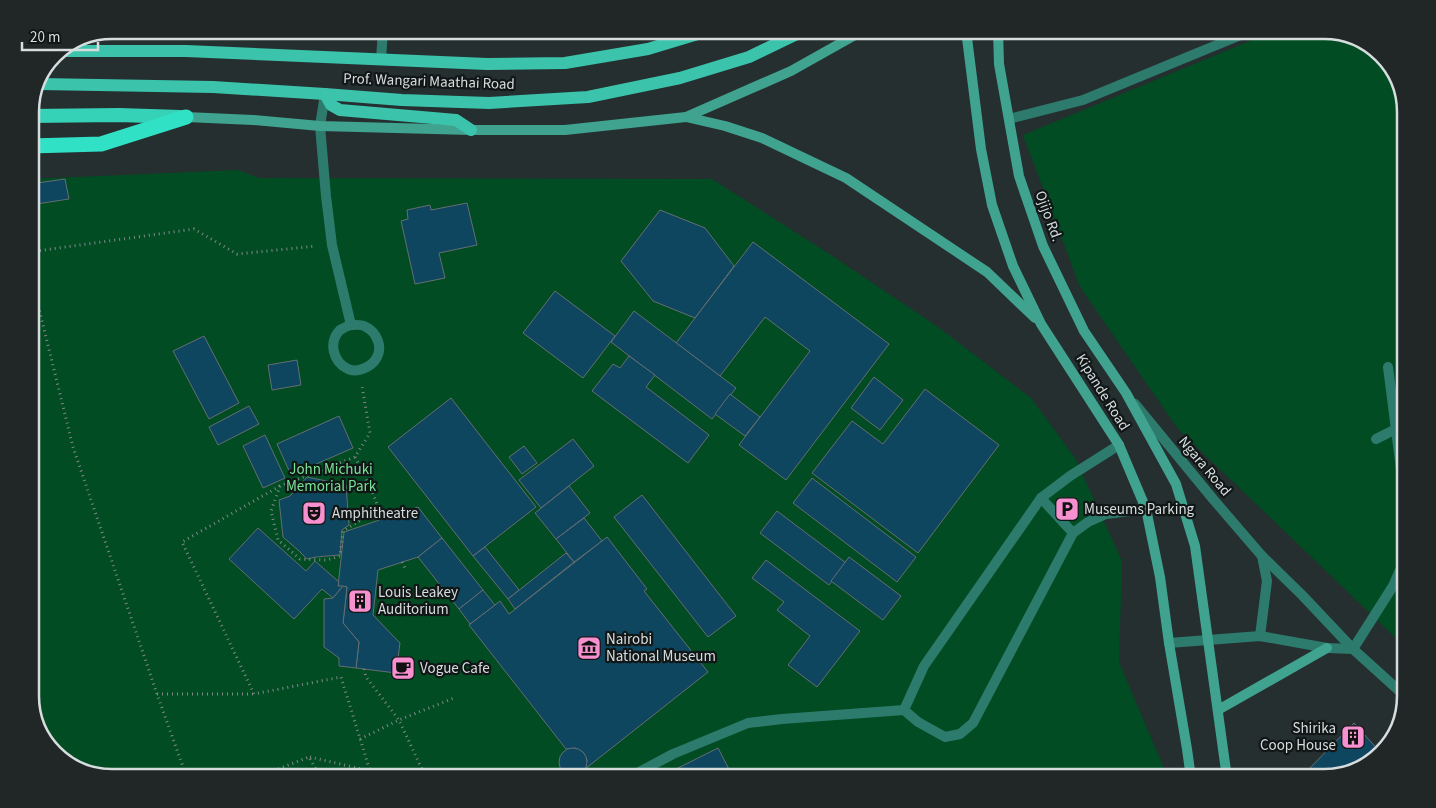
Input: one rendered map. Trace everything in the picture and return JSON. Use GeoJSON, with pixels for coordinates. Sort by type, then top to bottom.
{"type":"FeatureCollection","features":[{"type":"Feature","properties":{"kind":"highway"},"geometry":{"type":"LineString","coordinates":[[39,116],[186,117]]}},
{"type":"Feature","properties":{"kind":"highway"},"geometry":{"type":"LineString","coordinates":[[39,146],[101,144],[186,117]]}},
{"type":"Feature","properties":{"kind":"main road","name":"Prof. Wangari Maathai Road"},"geometry":{"type":"LineString","coordinates":[[72,51],[186,51],[487,64],[565,63],[648,49],[681,39]]}},
{"type":"Feature","properties":{"kind":"main road","name":"Prof. Wangari Maathai Road"},"geometry":{"type":"LineString","coordinates":[[44,84],[214,87],[402,100],[489,103],[588,97],[680,78],[749,57],[786,39]]}},
{"type":"Feature","properties":{"kind":"main road"},"geometry":{"type":"LineString","coordinates":[[186,117],[320,126],[471,130],[564,130],[686,117],[791,70],[848,39]]}},
{"type":"Feature","properties":{"kind":"main road","name":"Kipande Road"},"geometry":{"type":"LineString","coordinates":[[967,39],[981,149],[992,205],[1013,266],[1041,324],[1119,445],[1146,509],[1160,577],[1190,769]]}},
{"type":"Feature","properties":{"kind":"main road","name":"Ojijo Rd."},"geometry":{"type":"LineString","coordinates":[[998,39],[999,64],[1019,176],[1043,246],[1084,331],[1126,394]]}},
{"type":"Feature","properties":{"kind":"main road"},"geometry":{"type":"LineString","coordinates":[[325,94],[332,105],[340,110],[456,120],[471,130]]}},
{"type":"Feature","properties":{"kind":"main road"},"geometry":{"type":"LineString","coordinates":[[686,117],[725,126],[762,138],[846,178],[987,272],[1041,324]]}},
{"type":"Feature","properties":{"kind":"main road","name":"Kipande Road"},"geometry":{"type":"LineString","coordinates":[[1126,394],[1176,484],[1195,546],[1226,769]]}},
{"type":"Feature","properties":{"kind":"main road"},"geometry":{"type":"LineString","coordinates":[[1218,710],[1327,648]]}},
{"type":"Feature","properties":{"kind":"street"},"geometry":{"type":"LineString","coordinates":[[382,60],[383,39]]}},
{"type":"Feature","properties":{"kind":"street"},"geometry":{"type":"LineString","coordinates":[[1009,119],[1083,100],[1231,39]]}},
{"type":"Feature","properties":{"kind":"street"},"geometry":{"type":"LineString","coordinates":[[325,94],[320,126],[326,196],[332,245],[351,325]]}},
{"type":"Feature","properties":{"kind":"street"},"geometry":{"type":"LineString","coordinates":[[351,325],[364,325],[374,333],[379,344],[378,356],[371,365],[359,370],[348,369],[337,360],[332,349],[335,338],[341,329],[351,325]]}},
{"type":"Feature","properties":{"kind":"street"},"geometry":{"type":"LineString","coordinates":[[1388,368],[1397,437]]}},
{"type":"Feature","properties":{"kind":"street","name":"Ngara Road"},"geometry":{"type":"LineString","coordinates":[[1126,394],[1262,556],[1353,649],[1397,689]]}},
{"type":"Feature","properties":{"kind":"street"},"geometry":{"type":"LineString","coordinates":[[1376,439],[1396,429]]}},
{"type":"Feature","properties":{"kind":"street"},"geometry":{"type":"LineString","coordinates":[[904,710],[924,666],[1041,498],[1070,476],[1119,445]]}},
{"type":"Feature","properties":{"kind":"street"},"geometry":{"type":"LineString","coordinates":[[1041,498],[1073,533]]}},
{"type":"Feature","properties":{"kind":"street"},"geometry":{"type":"LineString","coordinates":[[645,769],[674,754],[748,723],[782,719],[904,710],[918,722],[945,737],[960,734],[974,723],[1073,533],[1088,522],[1106,514],[1146,509]]}},
{"type":"Feature","properties":{"kind":"street","name":"Ngara Road"},"geometry":{"type":"LineString","coordinates":[[1260,636],[1267,581],[1262,556]]}},
{"type":"Feature","properties":{"kind":"street"},"geometry":{"type":"LineString","coordinates":[[1169,643],[1260,636],[1327,648],[1353,649],[1397,577]]}},
{"type":"Feature","properties":{"kind":"path"},"geometry":{"type":"LineString","coordinates":[[39,251],[194,229],[237,254],[332,245]]}},
{"type":"Feature","properties":{"kind":"path"},"geometry":{"type":"LineString","coordinates":[[39,309],[73,447],[156,694],[184,769]]}},
{"type":"Feature","properties":{"kind":"path"},"geometry":{"type":"LineString","coordinates":[[254,694],[182,542],[280,486],[355,458],[370,433],[359,370]]}},
{"type":"Feature","properties":{"kind":"path"},"geometry":{"type":"LineString","coordinates":[[280,486],[271,510],[278,540],[300,559],[327,560],[341,557],[343,531],[379,509],[355,458]]}},
{"type":"Feature","properties":{"kind":"path"},"geometry":{"type":"LineString","coordinates":[[402,562],[405,568]]}},
{"type":"Feature","properties":{"kind":"path"},"geometry":{"type":"LineString","coordinates":[[364,670],[366,677],[399,720],[422,769]]}},
{"type":"Feature","properties":{"kind":"path"},"geometry":{"type":"LineString","coordinates":[[156,694],[254,694],[341,677],[369,769]]}},
{"type":"Feature","properties":{"kind":"path"},"geometry":{"type":"LineString","coordinates":[[360,739],[399,720],[454,698]]}},
{"type":"Feature","properties":{"kind":"path"},"geometry":{"type":"LineString","coordinates":[[309,757],[316,769]]}},
{"type":"Feature","properties":{"kind":"path"},"geometry":{"type":"LineString","coordinates":[[278,769],[309,757],[361,769]]}},
{"type":"Feature","properties":{"kind":"green space"},"geometry":{"type":"Polygon","coordinates":[[[1254,39],[1334,39],[1352,44],[1361,49],[1382,67],[1392,84],[1397,107],[1397,639],[1178,429],[1080,287],[1023,135],[1254,39]]]}},
{"type":"Feature","properties":{"kind":"green space","name":"John Michuki Memorial Park"},"geometry":{"type":"Polygon","coordinates":[[[238,170],[259,178],[712,179],[828,253],[938,327],[1031,398],[1075,458],[1122,561],[1119,662],[1164,769],[102,769],[84,764],[67,754],[54,741],[44,724],[39,701],[39,179],[238,170]]]}},
{"type":"Feature","properties":{"kind":"building"},"geometry":{"type":"Polygon","coordinates":[[[65,179],[69,199],[39,204],[39,183],[65,179]]]}},
{"type":"Feature","properties":{"kind":"building"},"geometry":{"type":"Polygon","coordinates":[[[467,203],[477,245],[439,253],[445,278],[415,284],[401,221],[408,219],[407,210],[430,205],[431,210],[467,203]]]}},
{"type":"Feature","properties":{"kind":"building"},"geometry":{"type":"Polygon","coordinates":[[[660,210],[705,228],[734,266],[695,318],[653,301],[621,261],[660,210]]]}},
{"type":"Feature","properties":{"kind":"building"},"geometry":{"type":"Polygon","coordinates":[[[753,242],[889,344],[786,480],[739,445],[810,351],[765,317],[720,376],[676,343],[753,242]]]}},
{"type":"Feature","properties":{"kind":"building"},"geometry":{"type":"Polygon","coordinates":[[[555,291],[615,336],[583,378],[523,333],[555,291]]]}},
{"type":"Feature","properties":{"kind":"building"},"geometry":{"type":"Polygon","coordinates":[[[634,311],[736,388],[712,419],[611,342],[634,311]]]}},
{"type":"Feature","properties":{"kind":"building"},"geometry":{"type":"Polygon","coordinates":[[[204,336],[239,403],[209,419],[173,351],[204,336]]]}},
{"type":"Feature","properties":{"kind":"building"},"geometry":{"type":"Polygon","coordinates":[[[629,356],[655,375],[646,387],[709,435],[688,463],[592,391],[613,364],[620,368],[629,356]]]}},
{"type":"Feature","properties":{"kind":"building"},"geometry":{"type":"Polygon","coordinates":[[[297,360],[301,385],[272,390],[268,365],[297,360]]]}},
{"type":"Feature","properties":{"kind":"building"},"geometry":{"type":"Polygon","coordinates":[[[874,377],[903,400],[880,430],[851,408],[874,377]]]}},
{"type":"Feature","properties":{"kind":"building"},"geometry":{"type":"Polygon","coordinates":[[[925,389],[999,445],[918,553],[812,473],[852,421],[883,444],[925,389]]]}},
{"type":"Feature","properties":{"kind":"building"},"geometry":{"type":"Polygon","coordinates":[[[730,394],[760,417],[745,436],[715,414],[730,394]]]}},
{"type":"Feature","properties":{"kind":"building"},"geometry":{"type":"Polygon","coordinates":[[[451,398],[536,507],[473,556],[388,447],[451,398]]]}},
{"type":"Feature","properties":{"kind":"building"},"geometry":{"type":"Polygon","coordinates":[[[249,406],[259,424],[218,445],[209,427],[249,406]]]}},
{"type":"Feature","properties":{"kind":"building"},"geometry":{"type":"Polygon","coordinates":[[[339,416],[353,448],[291,475],[277,444],[339,416]]]}},
{"type":"Feature","properties":{"kind":"building"},"geometry":{"type":"Polygon","coordinates":[[[265,435],[285,478],[263,488],[243,446],[265,435]]]}},
{"type":"Feature","properties":{"kind":"building"},"geometry":{"type":"Polygon","coordinates":[[[573,439],[594,466],[541,508],[519,480],[573,439]]]}},
{"type":"Feature","properties":{"kind":"building"},"geometry":{"type":"Polygon","coordinates":[[[524,446],[537,463],[522,474],[509,457],[524,446]]]}},
{"type":"Feature","properties":{"kind":"building","name":"Amphitheatre"},"geometry":{"type":"Polygon","coordinates":[[[307,477],[346,485],[349,525],[342,530],[340,555],[307,559],[283,537],[279,500],[290,496],[307,477]]]}},
{"type":"Feature","properties":{"kind":"building"},"geometry":{"type":"Polygon","coordinates":[[[812,478],[916,557],[897,582],[793,503],[812,478]]]}},
{"type":"Feature","properties":{"kind":"building"},"geometry":{"type":"Polygon","coordinates":[[[569,486],[590,513],[556,539],[535,513],[569,486]]]}},
{"type":"Feature","properties":{"kind":"building"},"geometry":{"type":"Polygon","coordinates":[[[642,495],[736,616],[708,637],[614,517],[642,495]]]}},
{"type":"Feature","properties":{"kind":"building","name":"Louis Leakey Auditorium"},"geometry":{"type":"Polygon","coordinates":[[[418,507],[442,538],[418,557],[378,570],[373,615],[400,643],[396,673],[356,668],[359,642],[343,623],[347,587],[338,586],[344,532],[418,507]]]}},
{"type":"Feature","properties":{"kind":"building"},"geometry":{"type":"Polygon","coordinates":[[[777,511],[846,563],[829,585],[760,533],[777,511]]]}},
{"type":"Feature","properties":{"kind":"building"},"geometry":{"type":"Polygon","coordinates":[[[584,518],[602,541],[574,562],[556,539],[584,518]]]}},
{"type":"Feature","properties":{"kind":"building"},"geometry":{"type":"Polygon","coordinates":[[[258,528],[306,571],[315,561],[339,582],[338,586],[343,586],[333,598],[322,589],[294,619],[229,559],[258,528]]]}},
{"type":"Feature","properties":{"kind":"building","name":"Nairobi National Museum"},"geometry":{"type":"Polygon","coordinates":[[[607,537],[647,589],[644,591],[708,672],[585,769],[587,760],[583,752],[575,748],[566,749],[469,625],[500,601],[509,614],[607,537]]]}},
{"type":"Feature","properties":{"kind":"building"},"geometry":{"type":"Polygon","coordinates":[[[442,538],[483,590],[459,609],[418,557],[442,538]]]}},
{"type":"Feature","properties":{"kind":"building"},"geometry":{"type":"Polygon","coordinates":[[[485,547],[519,590],[508,599],[473,556],[485,547]]]}},
{"type":"Feature","properties":{"kind":"building"},"geometry":{"type":"Polygon","coordinates":[[[566,553],[574,562],[515,609],[508,599],[566,553]]]}},
{"type":"Feature","properties":{"kind":"building"},"geometry":{"type":"Polygon","coordinates":[[[849,557],[901,596],[883,620],[831,581],[849,557]]]}},
{"type":"Feature","properties":{"kind":"building"},"geometry":{"type":"Polygon","coordinates":[[[766,560],[860,631],[817,687],[788,665],[810,636],[777,610],[784,602],[752,578],[766,560]]]}},
{"type":"Feature","properties":{"kind":"building"},"geometry":{"type":"Polygon","coordinates":[[[343,586],[347,587],[343,623],[359,642],[356,668],[339,666],[339,658],[324,647],[324,599],[333,598],[343,586]]]}},
{"type":"Feature","properties":{"kind":"building"},"geometry":{"type":"Polygon","coordinates":[[[483,590],[495,605],[470,624],[459,609],[483,590]]]}},
{"type":"Feature","properties":{"kind":"building","name":"Shirika Coop House"},"geometry":{"type":"Polygon","coordinates":[[[1354,723],[1376,748],[1361,759],[1343,767],[1309,769],[1354,723]]]}},
{"type":"Feature","properties":{"kind":"building"},"geometry":{"type":"Polygon","coordinates":[[[718,748],[729,769],[676,769],[718,748]]]}},
{"type":"Feature","properties":{"kind":"building"},"geometry":{"type":"Polygon","coordinates":[[[568,749],[578,749],[586,757],[585,769],[561,769],[560,767],[560,757],[568,749]]]}},
{"type":"Feature","properties":{"kind":"place","name":"Museums Parking"},"geometry":{"type":"Point","coordinates":[1067,509]}},
{"type":"Feature","properties":{"kind":"place","name":"Amphitheatre"},"geometry":{"type":"Point","coordinates":[314,513]}},
{"type":"Feature","properties":{"kind":"place","name":"Louis Leakey Auditorium"},"geometry":{"type":"Point","coordinates":[360,601]}},
{"type":"Feature","properties":{"kind":"place","name":"Nairobi National Museum"},"geometry":{"type":"Point","coordinates":[589,648]}},
{"type":"Feature","properties":{"kind":"place","name":"Vogue Cafe"},"geometry":{"type":"Point","coordinates":[403,668]}},
{"type":"Feature","properties":{"kind":"place","name":"Shirika Coop House"},"geometry":{"type":"Point","coordinates":[1353,737]}}]}
